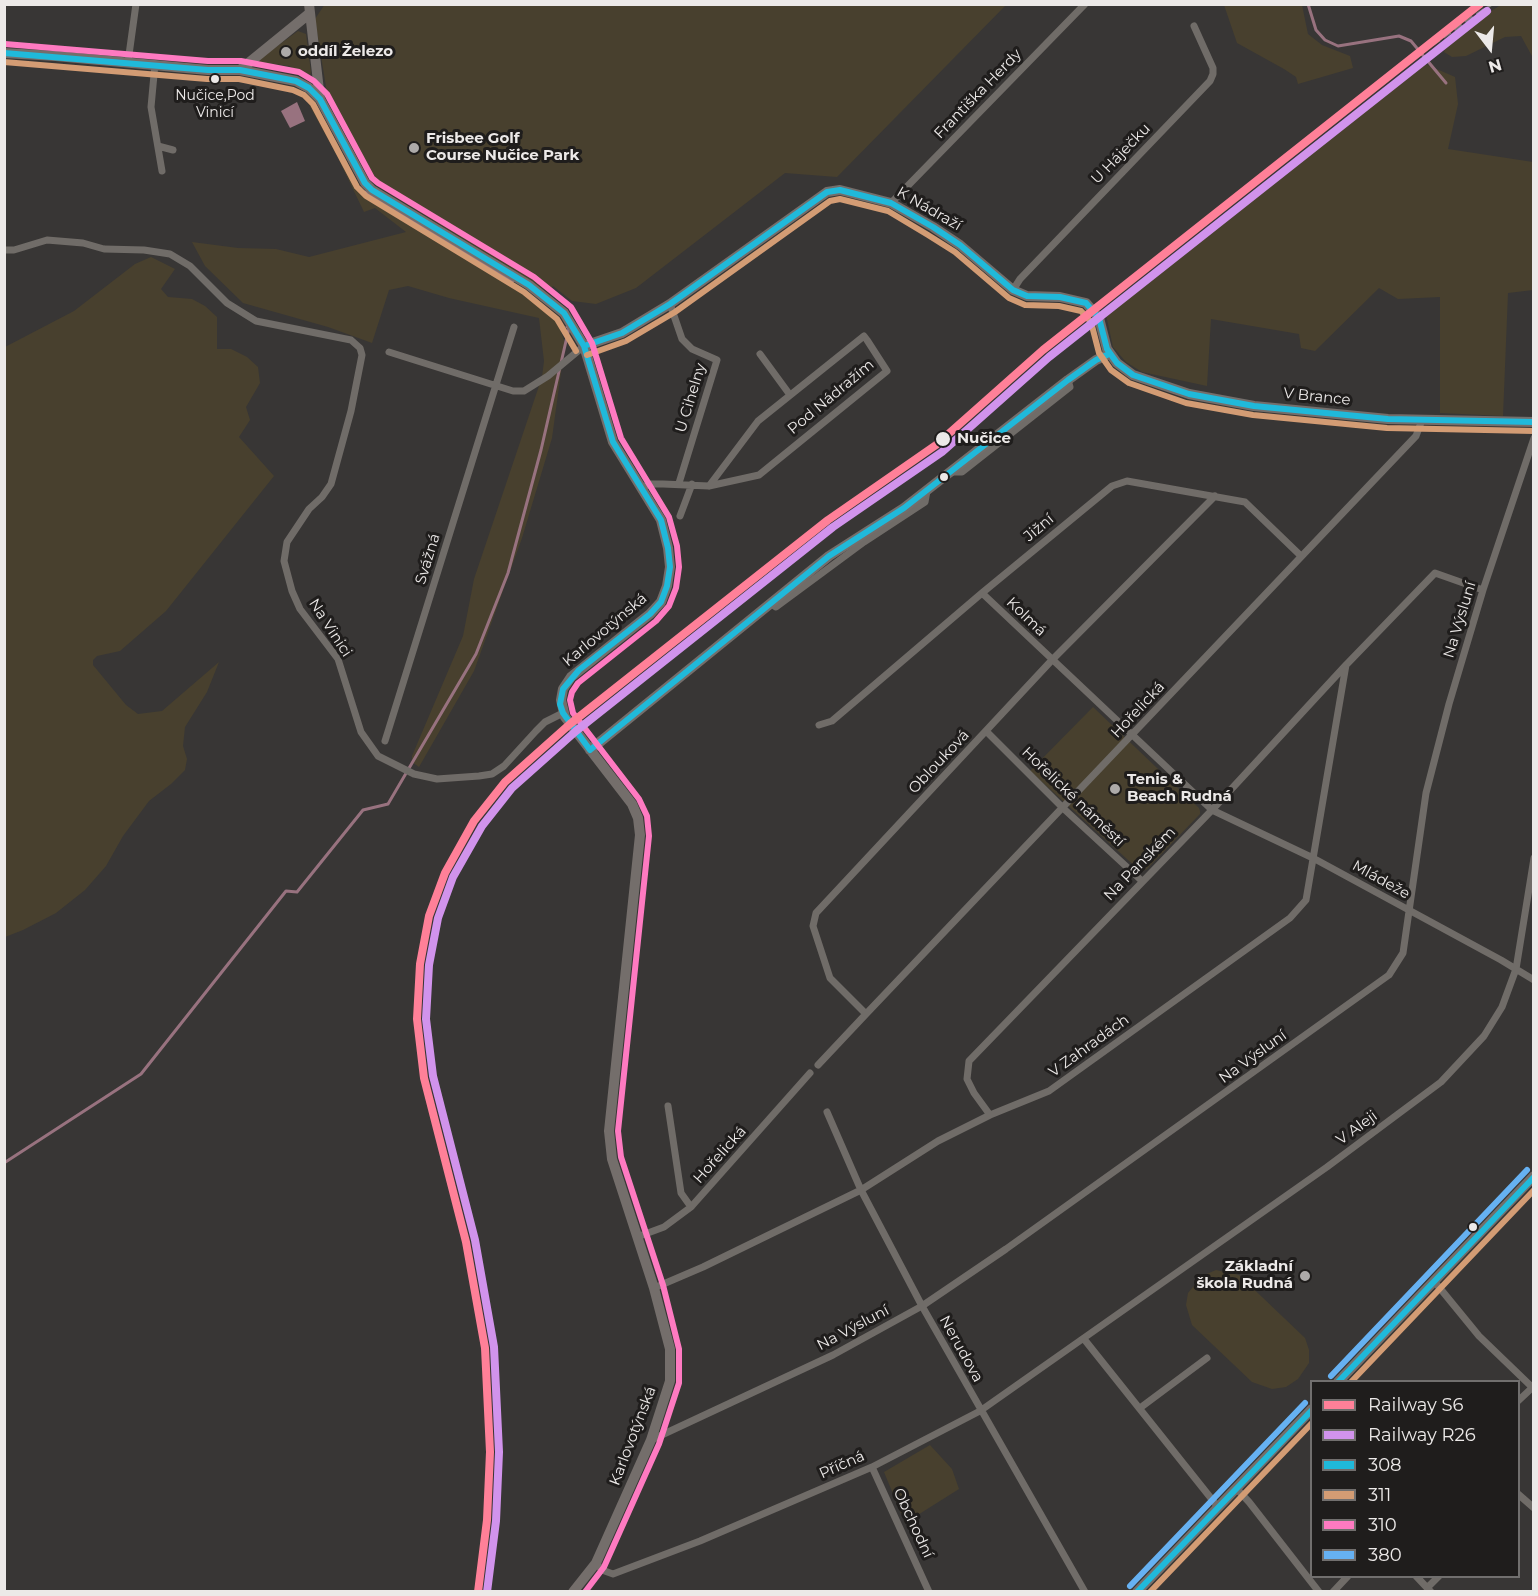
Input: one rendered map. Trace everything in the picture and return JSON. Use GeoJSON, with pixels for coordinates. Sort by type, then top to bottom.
{"type":"FeatureCollection","features":[{"type":"Feature","properties":{"kind":"main road"},"geometry":{"type":"LineString","coordinates":[[240,69],[312,7]]}},
{"type":"Feature","properties":{"kind":"main road"},"geometry":{"type":"LineString","coordinates":[[312,7],[320,99]]}},
{"type":"Feature","properties":{"kind":"main road","name":"Karlovotýnská"},"geometry":{"type":"LineString","coordinates":[[4,53],[208,70],[240,69],[296,81],[309,88],[320,99],[365,183],[372,190],[529,285],[564,313],[584,346],[613,442],[661,520],[670,567],[667,586],[661,602],[650,614],[579,670],[567,682],[561,700],[563,713],[632,804],[638,818],[640,835],[609,1131],[612,1159],[654,1288],[670,1348],[670,1381],[651,1440],[596,1563],[573,1592]]}},
{"type":"Feature","properties":{"kind":"main road","name":"K Nádraží"},"geometry":{"type":"LineString","coordinates":[[584,346],[622,333],[670,304],[827,192],[840,190],[891,203],[960,245],[1013,290],[1027,296],[1060,297],[1086,303],[1099,318],[1109,354]]}},
{"type":"Feature","properties":{"kind":"main road"},"geometry":{"type":"LineString","coordinates":[[590,750],[829,556],[891,517],[1068,380],[1096,360],[1109,354]]}},
{"type":"Feature","properties":{"kind":"main road","name":"V Brance"},"geometry":{"type":"LineString","coordinates":[[1109,354],[1133,375],[1189,394],[1254,406],[1388,419],[1533,422]]}},
{"type":"Feature","properties":{"kind":"main road"},"geometry":{"type":"LineString","coordinates":[[1340,1380],[1533,1176]]}},
{"type":"Feature","properties":{"kind":"main road"},"geometry":{"type":"LineString","coordinates":[[1137,1592],[1310,1410]]}},
{"type":"Feature","properties":{"kind":"street"},"geometry":{"type":"LineString","coordinates":[[128,62],[136,4]]}},
{"type":"Feature","properties":{"kind":"street","name":"Františka Herdy"},"geometry":{"type":"LineString","coordinates":[[891,203],[1085,4]]}},
{"type":"Feature","properties":{"kind":"street","name":"U Háječku"},"geometry":{"type":"LineString","coordinates":[[1013,290],[1020,279],[1210,81],[1214,74],[1213,68],[1194,26]]}},
{"type":"Feature","properties":{"kind":"street"},"geometry":{"type":"LineString","coordinates":[[155,64],[151,107],[162,171]]}},
{"type":"Feature","properties":{"kind":"street"},"geometry":{"type":"LineString","coordinates":[[158,146],[173,150]]}},
{"type":"Feature","properties":{"kind":"street","name":"Na Vinici"},"geometry":{"type":"LineString","coordinates":[[4,250],[14,250],[47,240],[83,243],[104,249],[144,250],[170,254],[190,266],[227,303],[256,321],[351,340],[360,348],[362,355],[351,411],[331,484],[322,497],[309,509],[287,542],[284,561],[292,591],[300,609],[338,659],[361,732],[378,756],[414,774],[437,778],[478,776],[492,774],[504,766],[536,731],[563,713]]}},
{"type":"Feature","properties":{"kind":"street","name":"U Cihelny"},"geometry":{"type":"LineString","coordinates":[[670,304],[682,339],[692,350],[717,360],[679,483]]}},
{"type":"Feature","properties":{"kind":"street","name":"Svážná"},"geometry":{"type":"LineString","coordinates":[[385,741],[514,327]]}},
{"type":"Feature","properties":{"kind":"street","name":"Pod Nádražím"},"geometry":{"type":"LineString","coordinates":[[641,489],[649,484],[679,483],[709,486],[759,475],[887,370],[864,336],[758,421],[709,486]]}},
{"type":"Feature","properties":{"kind":"street"},"geometry":{"type":"LineString","coordinates":[[389,352],[513,391],[524,391],[533,387],[584,346]]}},
{"type":"Feature","properties":{"kind":"street","name":"Pod Nádražím"},"geometry":{"type":"LineString","coordinates":[[760,354],[790,394]]}},
{"type":"Feature","properties":{"kind":"street","name":"Hořelická"},"geometry":{"type":"LineString","coordinates":[[866,1014],[1416,436],[1422,420]]}},
{"type":"Feature","properties":{"kind":"street","name":"Na Výsluní"},"geometry":{"type":"LineString","coordinates":[[651,1440],[833,1355],[922,1306],[1006,1250],[1389,975],[1403,953],[1426,793],[1483,590],[1533,438]]}},
{"type":"Feature","properties":{"kind":"street","name":"Jižní"},"geometry":{"type":"LineString","coordinates":[[819,725],[832,721],[1112,486],[1127,482],[1245,502],[1301,556]]}},
{"type":"Feature","properties":{"kind":"street"},"geometry":{"type":"LineString","coordinates":[[680,516],[692,484]]}},
{"type":"Feature","properties":{"kind":"street","name":"Oblouková"},"geometry":{"type":"LineString","coordinates":[[866,1014],[830,978],[813,927],[816,913],[1052,660],[1215,496]]}},
{"type":"Feature","properties":{"kind":"street","name":"Na Panském"},"geometry":{"type":"LineString","coordinates":[[990,1115],[967,1079],[969,1061],[1212,810],[1435,573],[1483,590]]}},
{"type":"Feature","properties":{"kind":"street","name":"Kolmá"},"geometry":{"type":"LineString","coordinates":[[982,593],[1052,660]]}},
{"type":"Feature","properties":{"kind":"street"},"geometry":{"type":"LineString","coordinates":[[1052,660],[1212,810]]}},
{"type":"Feature","properties":{"kind":"street","name":"V Zahradách"},"geometry":{"type":"LineString","coordinates":[[654,1288],[703,1267],[861,1190],[938,1141],[990,1115],[1049,1091],[1290,918],[1306,900],[1346,665]]}},
{"type":"Feature","properties":{"kind":"street","name":"Hořelické náměstí"},"geometry":{"type":"LineString","coordinates":[[986,731],[1142,881]]}},
{"type":"Feature","properties":{"kind":"street","name":"Mládeže"},"geometry":{"type":"LineString","coordinates":[[1212,810],[1313,858],[1533,980]]}},
{"type":"Feature","properties":{"kind":"street","name":"V Aleji"},"geometry":{"type":"LineString","coordinates":[[1084,1339],[1327,1167],[1441,1082],[1484,1036],[1502,1007],[1516,969],[1533,858]]}},
{"type":"Feature","properties":{"kind":"street"},"geometry":{"type":"LineString","coordinates":[[818,1065],[866,1014]]}},
{"type":"Feature","properties":{"kind":"street","name":"Hořelická"},"geometry":{"type":"LineString","coordinates":[[637,1237],[664,1227],[691,1207],[810,1073]]}},
{"type":"Feature","properties":{"kind":"street"},"geometry":{"type":"LineString","coordinates":[[668,1107],[681,1194],[691,1207]]}},
{"type":"Feature","properties":{"kind":"street","name":"Nerudova"},"geometry":{"type":"LineString","coordinates":[[827,1112],[861,1190],[922,1306],[1085,1592]]}},
{"type":"Feature","properties":{"kind":"street"},"geometry":{"type":"LineString","coordinates":[[1434,1281],[1479,1336],[1533,1387],[1520,1399]]}},
{"type":"Feature","properties":{"kind":"street"},"geometry":{"type":"LineString","coordinates":[[1084,1339],[1218,1507]]}},
{"type":"Feature","properties":{"kind":"street","name":"Příčná"},"geometry":{"type":"LineString","coordinates":[[596,1563],[602,1570],[613,1574],[700,1541],[872,1467],[980,1411],[1084,1339]]}},
{"type":"Feature","properties":{"kind":"street"},"geometry":{"type":"LineString","coordinates":[[1140,1408],[1207,1358]]}},
{"type":"Feature","properties":{"kind":"street","name":"Obchodní"},"geometry":{"type":"LineString","coordinates":[[872,1467],[929,1592]]}},
{"type":"Feature","properties":{"kind":"street"},"geometry":{"type":"LineString","coordinates":[[1236,1488],[1318,1592]]}},
{"type":"Feature","properties":{"kind":"street"},"geometry":{"type":"LineString","coordinates":[[1520,1496],[1533,1508]]}},
{"type":"Feature","properties":{"kind":"street"},"geometry":{"type":"LineString","coordinates":[[1333,1592],[1346,1578]]}},
{"type":"Feature","properties":{"kind":"street"},"geometry":{"type":"LineString","coordinates":[[1418,1578],[1429,1590]]}},
{"type":"Feature","properties":{"kind":"shaded area"},"geometry":{"type":"Polygon","coordinates":[[[325,4],[1006,5],[837,177],[785,173],[636,288],[596,304],[572,301],[553,286],[549,292],[374,184],[349,142],[327,93],[315,19],[325,4]]]}},
{"type":"Feature","properties":{"kind":"shaded area"},"geometry":{"type":"Polygon","coordinates":[[[1224,5],[1302,5],[1308,34],[1322,45],[1350,56],[1353,68],[1298,84],[1296,77],[1237,43],[1224,5]]]}},
{"type":"Feature","properties":{"kind":"shaded area"},"geometry":{"type":"Polygon","coordinates":[[[1501,5],[1533,5],[1533,58],[1521,36],[1505,37],[1466,56],[1452,57],[1444,52],[1446,45],[1461,29],[1501,5]]]}},
{"type":"Feature","properties":{"kind":"shaded area"},"geometry":{"type":"Polygon","coordinates":[[[298,31],[306,34],[310,75],[289,66],[258,60],[298,31]]]}},
{"type":"Feature","properties":{"kind":"shaded area"},"geometry":{"type":"Polygon","coordinates":[[[1423,63],[1455,77],[1458,104],[1448,149],[1533,162],[1533,290],[1508,293],[1503,416],[1440,413],[1440,297],[1398,299],[1379,288],[1315,351],[1301,348],[1299,334],[1211,319],[1207,386],[1142,372],[1126,362],[1113,347],[1105,310],[1417,64],[1423,63]]]}},
{"type":"Feature","properties":{"kind":"shaded area"},"geometry":{"type":"Polygon","coordinates":[[[306,99],[326,122],[361,188],[373,200],[537,301],[556,318],[565,343],[552,438],[522,538],[474,671],[419,767],[412,762],[412,756],[463,636],[474,579],[542,377],[544,361],[539,318],[449,298],[408,286],[389,290],[372,343],[328,327],[243,303],[205,266],[192,242],[238,248],[276,249],[309,257],[406,232],[375,208],[364,212],[306,99]]]}},
{"type":"Feature","properties":{"kind":"shaded area"},"geometry":{"type":"Polygon","coordinates":[[[297,102],[305,121],[290,128],[281,111],[297,102]]]}},
{"type":"Feature","properties":{"kind":"shaded area"},"geometry":{"type":"Polygon","coordinates":[[[151,257],[175,269],[161,289],[168,297],[192,299],[205,306],[217,317],[217,349],[231,349],[247,357],[258,367],[260,383],[246,407],[250,420],[239,437],[274,476],[166,611],[120,651],[97,656],[93,660],[93,665],[126,705],[138,714],[162,711],[219,662],[207,692],[185,727],[183,746],[187,759],[185,770],[149,801],[123,836],[106,866],[85,890],[56,913],[5,937],[5,347],[74,311],[135,264],[151,257]]]}},
{"type":"Feature","properties":{"kind":"shaded area","name":"Tenis & Beach Rudná"},"geometry":{"type":"Polygon","coordinates":[[[1093,707],[1200,811],[1200,814],[1143,871],[1139,870],[1030,771],[1093,707]]]}},
{"type":"Feature","properties":{"kind":"shaded area"},"geometry":{"type":"Polygon","coordinates":[[[1216,1270],[1239,1275],[1305,1338],[1309,1350],[1309,1363],[1298,1379],[1286,1387],[1272,1389],[1252,1382],[1192,1325],[1186,1305],[1188,1293],[1202,1276],[1216,1270]]]}},
{"type":"Feature","properties":{"kind":"shaded area"},"geometry":{"type":"Polygon","coordinates":[[[930,1445],[952,1469],[959,1489],[905,1523],[884,1472],[930,1445]]]}},
{"type":"Feature","properties":{"kind":"waterway"},"geometry":{"type":"LineString","coordinates":[[1308,4],[1316,30],[1325,40],[1338,46],[1399,36],[1411,41],[1446,83]]}},
{"type":"Feature","properties":{"kind":"waterway"},"geometry":{"type":"LineString","coordinates":[[365,192],[513,281]]}},
{"type":"Feature","properties":{"kind":"waterway"},"geometry":{"type":"LineString","coordinates":[[4,1163],[141,1074],[286,891],[297,892],[363,810],[388,804],[476,654],[508,573],[541,450],[569,328],[567,327]]}},
{"type":"Feature","properties":{"kind":"railway"},"geometry":{"type":"LineString","coordinates":[[1432,45],[1492,4]]}},
{"type":"Feature","properties":{"kind":"rail line","name":"S6"},"geometry":{"type":"LineString","coordinates":[[478,1592],[487,1520],[490,1452],[485,1348],[466,1242],[424,1078],[417,1019],[420,964],[429,916],[445,873],[474,821],[505,782],[570,724],[828,520],[936,445],[1043,350],[1480,4]]}},
{"type":"Feature","properties":{"kind":"rail line","name":"R26"},"geometry":{"type":"LineString","coordinates":[[487,1592],[496,1521],[499,1452],[494,1347],[475,1240],[433,1076],[426,1019],[429,965],[438,918],[453,877],[482,826],[512,788],[576,731],[833,527],[942,452],[1049,357],[1487,11]]}},
{"type":"Feature","properties":{"kind":"transit line","name":"310"},"geometry":{"type":"LineString","coordinates":[[5,44],[208,61],[241,61],[299,72],[314,81],[327,94],[372,178],[534,277],[571,307],[592,343],[621,438],[669,517],[677,546],[679,567],[676,588],[669,606],[656,621],[578,683],[570,700],[573,713],[639,799],[647,816],[649,836],[618,1131],[621,1157],[663,1285],[679,1349],[679,1383],[659,1444],[604,1567],[585,1592]]}},
{"type":"Feature","properties":{"kind":"transit line","name":"308"},"geometry":{"type":"LineString","coordinates":[[4,53],[208,70],[240,70],[296,81],[309,88],[320,99],[365,183],[372,190],[529,285],[564,313],[584,346],[613,442],[661,520],[670,567],[667,586],[661,602],[650,614],[579,670],[563,689],[560,704],[563,713],[590,750],[829,556],[904,508],[1068,380],[1096,360],[1109,354]]}},
{"type":"Feature","properties":{"kind":"transit line","name":"311"},"geometry":{"type":"LineString","coordinates":[[4,62],[207,79],[239,79],[293,90],[304,95],[313,104],[357,187],[366,196],[524,292],[557,319],[576,351]]}},
{"type":"Feature","properties":{"kind":"transit line","name":"308"},"geometry":{"type":"LineString","coordinates":[[584,346],[622,333],[670,304],[827,192],[840,190],[891,203],[933,227],[960,245],[1013,290],[1027,296],[1060,297],[1086,303],[1099,318],[1107,349],[1117,363],[1133,375],[1189,394],[1254,406],[1388,419],[1534,422]]}},
{"type":"Feature","properties":{"kind":"transit line","name":"311"},"geometry":{"type":"LineString","coordinates":[[587,355],[626,341],[675,312],[830,201],[840,199],[888,211],[955,252],[1009,298],[1025,305],[1059,306],[1081,311],[1091,322],[1099,353],[1111,370],[1129,383],[1186,403],[1253,415],[1387,428],[1534,431]]}},
{"type":"Feature","properties":{"kind":"transit line","name":"380"},"geometry":{"type":"LineString","coordinates":[[1331,1376],[1527,1170]]}},
{"type":"Feature","properties":{"kind":"transit line","name":"308"},"geometry":{"type":"LineString","coordinates":[[1340,1380],[1534,1177]]}},
{"type":"Feature","properties":{"kind":"transit line","name":"311"},"geometry":{"type":"LineString","coordinates":[[1353,1380],[1534,1190]]}},
{"type":"Feature","properties":{"kind":"transit line","name":"380"},"geometry":{"type":"LineString","coordinates":[[1130,1586],[1305,1403]]}},
{"type":"Feature","properties":{"kind":"transit line","name":"308"},"geometry":{"type":"LineString","coordinates":[[1137,1592],[1310,1412]]}},
{"type":"Feature","properties":{"kind":"transit line","name":"311"},"geometry":{"type":"LineString","coordinates":[[1150,1592],[1310,1425]]}},
{"type":"Feature","properties":{"kind":"place","name":"oddíl Železo"},"geometry":{"type":"Point","coordinates":[286,52]}},
{"type":"Feature","properties":{"kind":"place","name":"Nučice,Pod Vinicí"},"geometry":{"type":"Point","coordinates":[215,79]}},
{"type":"Feature","properties":{"kind":"place","name":"Frisbee Golf Course Nučice Park"},"geometry":{"type":"Point","coordinates":[414,148]}},
{"type":"Feature","properties":{"kind":"place","name":"Nučice"},"geometry":{"type":"Point","coordinates":[943,439]}},
{"type":"Feature","properties":{"kind":"place","name":"Tenis & Beach Rudná"},"geometry":{"type":"Point","coordinates":[1115,789]}},
{"type":"Feature","properties":{"kind":"place","name":"Základní škola Rudná"},"geometry":{"type":"Point","coordinates":[1305,1276]}}]}
